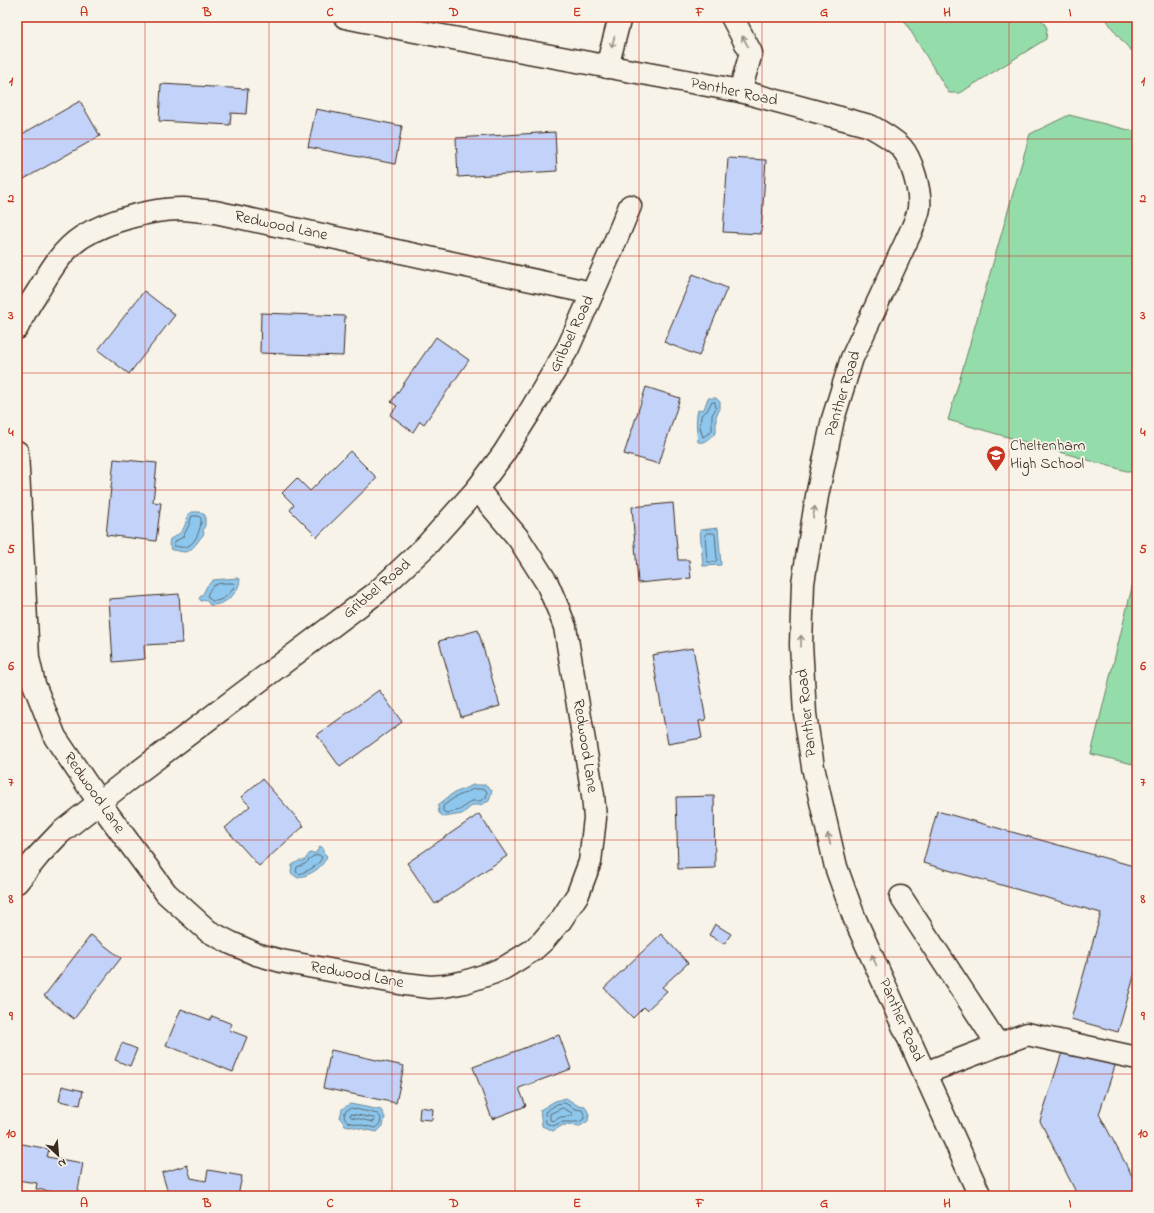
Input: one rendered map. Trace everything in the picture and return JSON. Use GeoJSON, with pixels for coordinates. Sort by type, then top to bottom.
{"type":"FeatureCollection","features":[{"type":"Feature","properties":{"kind":"street","name":"Panther Road"},"geometry":{"type":"LineString","coordinates":[[345,17],[399,23],[607,66],[740,91],[870,126],[885,134],[902,148],[913,169],[919,189],[919,209],[912,229],[852,358],[833,419],[817,496],[803,583],[801,644],[805,714],[813,767],[836,867],[854,917],[980,1196]]}},
{"type":"Feature","properties":{"kind":"street"},"geometry":{"type":"LineString","coordinates":[[607,66],[620,17]]}},
{"type":"Feature","properties":{"kind":"street"},"geometry":{"type":"LineString","coordinates":[[732,17],[752,53],[740,91]]}},
{"type":"Feature","properties":{"kind":"street","name":"Gribbel Road"},"geometry":{"type":"LineString","coordinates":[[17,882],[39,855],[60,833],[376,593],[426,546],[477,489],[504,453],[568,348],[630,206]]}},
{"type":"Feature","properties":{"kind":"street","name":"Redwood Lane"},"geometry":{"type":"LineString","coordinates":[[17,328],[24,313],[54,265],[64,252],[81,237],[106,225],[129,218],[152,212],[183,209],[215,212],[592,293]]}},
{"type":"Feature","properties":{"kind":"street","name":"Redwood Lane"},"geometry":{"type":"LineString","coordinates":[[17,452],[28,658],[44,710],[55,737],[99,802],[166,893],[208,931],[256,954],[289,962],[405,984],[430,987],[465,982],[492,973],[533,950],[561,920],[578,894],[590,862],[595,818],[593,795],[565,627],[544,576],[519,539],[477,489]]}},
{"type":"Feature","properties":{"kind":"street"},"geometry":{"type":"LineString","coordinates":[[901,897],[998,1045]]}},
{"type":"Feature","properties":{"kind":"street"},"geometry":{"type":"LineString","coordinates":[[924,1073],[1027,1034],[1137,1058]]}},
{"type":"Feature","properties":{"kind":"green space"},"geometry":{"type":"Polygon","coordinates":[[[902,17],[1040,17],[1047,28],[1046,39],[960,93],[949,93],[902,17]]]}},
{"type":"Feature","properties":{"kind":"green space"},"geometry":{"type":"Polygon","coordinates":[[[1105,17],[1134,17],[1137,22],[1137,56],[1120,38],[1105,17]]]}},
{"type":"Feature","properties":{"kind":"green space"},"geometry":{"type":"Polygon","coordinates":[[[1069,115],[1137,132],[1137,474],[948,420],[1030,134],[1069,115]]]}},
{"type":"Feature","properties":{"kind":"green space"},"geometry":{"type":"Polygon","coordinates":[[[1137,567],[1137,765],[1091,754],[1137,567]]]}},
{"type":"Feature","properties":{"kind":"water"},"geometry":{"type":"Polygon","coordinates":[[[708,398],[716,398],[720,402],[720,409],[716,416],[716,433],[705,441],[698,442],[696,422],[697,414],[698,410],[704,409],[708,398]]]}},
{"type":"Feature","properties":{"kind":"water"},"geometry":{"type":"Polygon","coordinates":[[[192,512],[199,512],[205,515],[205,525],[203,530],[204,534],[188,551],[183,552],[172,550],[169,545],[170,539],[181,532],[186,523],[188,514],[192,512]]]}},
{"type":"Feature","properties":{"kind":"water"},"geometry":{"type":"Polygon","coordinates":[[[718,528],[721,565],[703,566],[700,530],[718,528]]]}},
{"type":"Feature","properties":{"kind":"water"},"geometry":{"type":"Polygon","coordinates":[[[240,579],[237,590],[225,601],[215,605],[210,605],[206,600],[201,601],[199,598],[213,580],[240,579]]]}},
{"type":"Feature","properties":{"kind":"water"},"geometry":{"type":"Polygon","coordinates":[[[473,785],[486,785],[492,790],[489,801],[480,805],[473,805],[462,814],[444,817],[439,813],[438,805],[452,794],[473,785]]]}},
{"type":"Feature","properties":{"kind":"water"},"geometry":{"type":"Polygon","coordinates":[[[320,846],[323,848],[323,852],[327,856],[319,868],[312,873],[298,878],[291,873],[292,865],[299,861],[304,861],[310,853],[316,853],[320,846]]]}},
{"type":"Feature","properties":{"kind":"water"},"geometry":{"type":"Polygon","coordinates":[[[566,1098],[577,1105],[585,1106],[589,1114],[588,1121],[580,1126],[563,1125],[553,1131],[542,1126],[540,1110],[555,1101],[566,1098]]]}},
{"type":"Feature","properties":{"kind":"water"},"geometry":{"type":"Polygon","coordinates":[[[350,1104],[381,1110],[385,1117],[383,1126],[377,1132],[345,1125],[340,1118],[342,1109],[350,1104]]]}},
{"type":"Feature","properties":{"kind":"building"},"geometry":{"type":"Polygon","coordinates":[[[540,17],[561,17],[559,21],[540,17]]]}},
{"type":"Feature","properties":{"kind":"building"},"geometry":{"type":"Polygon","coordinates":[[[161,84],[248,89],[246,114],[231,113],[230,125],[159,121],[161,84]]]}},
{"type":"Feature","properties":{"kind":"building"},"geometry":{"type":"Polygon","coordinates":[[[80,101],[100,136],[17,183],[17,137],[80,101]]]}},
{"type":"Feature","properties":{"kind":"building"},"geometry":{"type":"Polygon","coordinates":[[[316,109],[402,126],[395,164],[308,147],[316,109]]]}},
{"type":"Feature","properties":{"kind":"building"},"geometry":{"type":"Polygon","coordinates":[[[555,132],[557,171],[458,177],[456,138],[555,132]]]}},
{"type":"Feature","properties":{"kind":"building"},"geometry":{"type":"Polygon","coordinates":[[[728,158],[766,160],[761,234],[723,232],[728,158]]]}},
{"type":"Feature","properties":{"kind":"building"},"geometry":{"type":"Polygon","coordinates":[[[693,274],[727,288],[699,356],[664,342],[693,274]]]}},
{"type":"Feature","properties":{"kind":"building"},"geometry":{"type":"Polygon","coordinates":[[[144,291],[175,315],[129,374],[98,350],[144,291]]]}},
{"type":"Feature","properties":{"kind":"building"},"geometry":{"type":"Polygon","coordinates":[[[261,313],[345,316],[343,356],[260,353],[261,313]]]}},
{"type":"Feature","properties":{"kind":"building"},"geometry":{"type":"Polygon","coordinates":[[[436,337],[469,360],[424,424],[420,421],[413,432],[390,415],[397,406],[391,402],[436,337]]]}},
{"type":"Feature","properties":{"kind":"building"},"geometry":{"type":"Polygon","coordinates":[[[646,387],[680,398],[659,464],[624,454],[646,387]]]}},
{"type":"Feature","properties":{"kind":"building"},"geometry":{"type":"Polygon","coordinates":[[[350,451],[377,478],[317,537],[290,510],[294,505],[282,493],[297,478],[310,491],[350,451]]]}},
{"type":"Feature","properties":{"kind":"building"},"geometry":{"type":"Polygon","coordinates":[[[114,459],[157,463],[153,502],[161,503],[156,541],[106,535],[114,459]]]}},
{"type":"Feature","properties":{"kind":"building"},"geometry":{"type":"Polygon","coordinates":[[[673,503],[678,560],[689,560],[691,578],[638,583],[632,507],[673,503]]]}},
{"type":"Feature","properties":{"kind":"building"},"geometry":{"type":"Polygon","coordinates":[[[179,594],[182,643],[144,645],[145,659],[113,662],[109,599],[179,594]]]}},
{"type":"Feature","properties":{"kind":"building"},"geometry":{"type":"Polygon","coordinates":[[[478,630],[500,706],[461,717],[439,641],[478,630]]]}},
{"type":"Feature","properties":{"kind":"building"},"geometry":{"type":"Polygon","coordinates":[[[693,648],[706,720],[699,721],[702,738],[668,744],[652,655],[693,648]]]}},
{"type":"Feature","properties":{"kind":"building"},"geometry":{"type":"Polygon","coordinates":[[[379,690],[402,722],[340,767],[317,735],[379,690]]]}},
{"type":"Feature","properties":{"kind":"building"},"geometry":{"type":"Polygon","coordinates":[[[262,779],[304,826],[259,866],[225,828],[250,806],[241,797],[262,779]]]}},
{"type":"Feature","properties":{"kind":"building"},"geometry":{"type":"Polygon","coordinates":[[[714,796],[715,868],[678,869],[676,797],[714,796]]]}},
{"type":"Feature","properties":{"kind":"building"},"geometry":{"type":"Polygon","coordinates":[[[937,811],[1137,867],[1137,966],[1118,1032],[1071,1019],[1101,913],[923,863],[937,811]]]}},
{"type":"Feature","properties":{"kind":"building"},"geometry":{"type":"Polygon","coordinates":[[[479,814],[507,856],[435,904],[407,863],[479,814]]]}},
{"type":"Feature","properties":{"kind":"building"},"geometry":{"type":"Polygon","coordinates":[[[715,924],[731,934],[724,944],[709,935],[715,924]]]}},
{"type":"Feature","properties":{"kind":"building"},"geometry":{"type":"Polygon","coordinates":[[[661,934],[688,963],[662,987],[667,991],[647,1010],[644,1007],[633,1018],[604,988],[661,934]]]}},
{"type":"Feature","properties":{"kind":"building"},"geometry":{"type":"Polygon","coordinates":[[[91,935],[121,958],[74,1019],[44,996],[91,935]]]}},
{"type":"Feature","properties":{"kind":"building"},"geometry":{"type":"Polygon","coordinates":[[[181,1009],[210,1020],[212,1016],[232,1024],[229,1030],[247,1037],[233,1072],[166,1045],[181,1009]]]}},
{"type":"Feature","properties":{"kind":"building"},"geometry":{"type":"Polygon","coordinates":[[[559,1035],[571,1069],[519,1088],[526,1106],[492,1119],[473,1067],[559,1035]]]}},
{"type":"Feature","properties":{"kind":"building"},"geometry":{"type":"Polygon","coordinates":[[[122,1043],[137,1049],[130,1066],[115,1060],[122,1043]]]}},
{"type":"Feature","properties":{"kind":"building"},"geometry":{"type":"Polygon","coordinates":[[[1064,1046],[1116,1063],[1099,1114],[1137,1185],[1137,1196],[1078,1196],[1040,1121],[1064,1046]]]}},
{"type":"Feature","properties":{"kind":"building"},"geometry":{"type":"Polygon","coordinates":[[[331,1050],[404,1066],[396,1103],[323,1088],[331,1050]]]}},
{"type":"Feature","properties":{"kind":"building"},"geometry":{"type":"Polygon","coordinates":[[[62,1086],[83,1091],[80,1105],[59,1101],[62,1086]]]}},
{"type":"Feature","properties":{"kind":"building"},"geometry":{"type":"Polygon","coordinates":[[[420,1107],[433,1109],[432,1120],[419,1119],[420,1107]]]}},
{"type":"Feature","properties":{"kind":"building"},"geometry":{"type":"Polygon","coordinates":[[[17,1143],[49,1149],[47,1157],[83,1163],[77,1196],[36,1189],[37,1183],[17,1180],[17,1143]]]}},
{"type":"Feature","properties":{"kind":"building"},"geometry":{"type":"Polygon","coordinates":[[[187,1165],[191,1178],[206,1181],[208,1170],[242,1176],[238,1196],[169,1196],[162,1173],[187,1165]]]}},
{"type":"Feature","properties":{"kind":"place","name":"Cheltenham High School"},"geometry":{"type":"Point","coordinates":[996,472]}}]}
